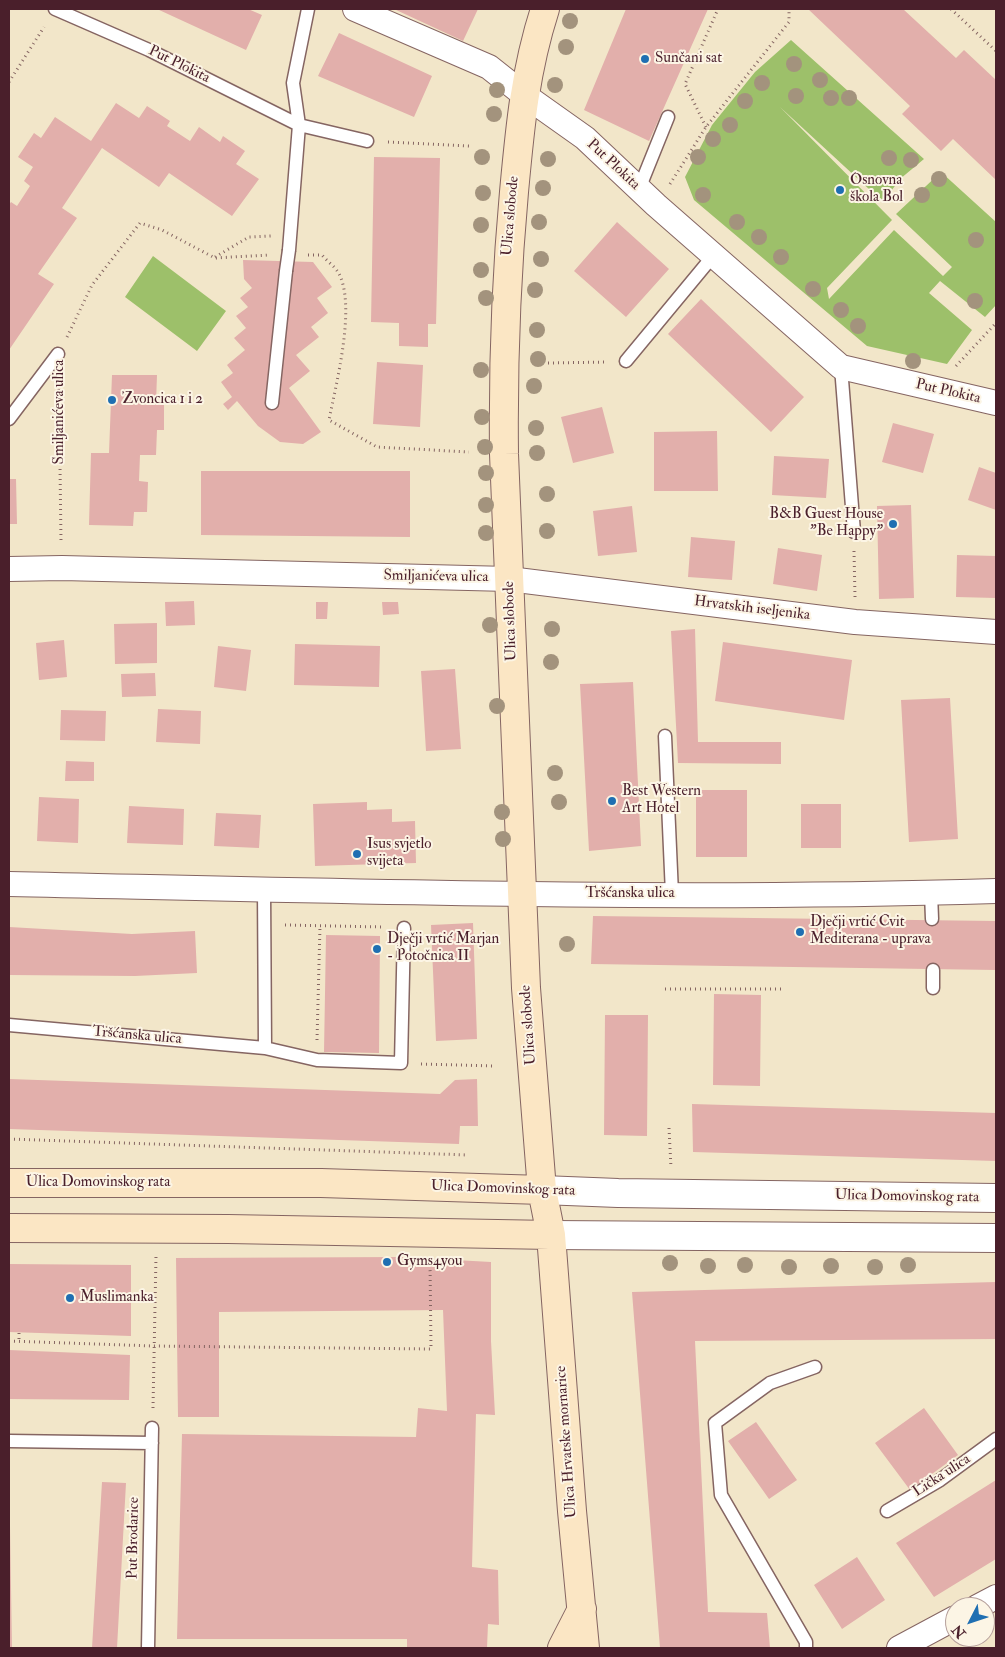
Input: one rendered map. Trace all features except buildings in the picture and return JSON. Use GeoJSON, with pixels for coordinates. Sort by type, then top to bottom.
{"type":"FeatureCollection","features":[{"type":"Feature","properties":{"kind":"main road","name":"Ulica slobode"},"geometry":{"type":"LineString","coordinates":[[545,9],[534,44],[523,94],[506,271],[503,366],[504,454],[526,988],[542,1190],[551,1235]]}},
{"type":"Feature","properties":{"kind":"main road","name":"Ulica Domovinskog rata"},"geometry":{"type":"LineString","coordinates":[[9,1184],[321,1183],[542,1190]]}},
{"type":"Feature","properties":{"kind":"main road"},"geometry":{"type":"LineString","coordinates":[[9,1228],[408,1231],[551,1235]]}},
{"type":"Feature","properties":{"kind":"main road","name":"Ulica Hrvatske mornarice"},"geometry":{"type":"LineString","coordinates":[[551,1235],[572,1511],[585,1648]]}},
{"type":"Feature","properties":{"kind":"main road"},"geometry":{"type":"LineString","coordinates":[[562,1648],[582,1609]]}},
{"type":"Feature","properties":{"kind":"street","name":"Put Plokita"},"geometry":{"type":"LineString","coordinates":[[355,9],[490,66],[523,94],[584,138],[713,256],[842,366],[996,403]]}},
{"type":"Feature","properties":{"kind":"street","name":"Smiljanićeva ulica"},"geometry":{"type":"LineString","coordinates":[[9,569],[62,568],[509,579]]}},
{"type":"Feature","properties":{"kind":"street","name":"Hrvatskih iseljenika"},"geometry":{"type":"LineString","coordinates":[[509,579],[855,622],[996,632]]}},
{"type":"Feature","properties":{"kind":"street","name":"Tršćanska ulica"},"geometry":{"type":"LineString","coordinates":[[9,884],[521,894],[860,895],[996,891]]}},
{"type":"Feature","properties":{"kind":"street","name":"Ulica Domovinskog rata"},"geometry":{"type":"LineString","coordinates":[[542,1190],[618,1193],[996,1198]]}},
{"type":"Feature","properties":{"kind":"street"},"geometry":{"type":"LineString","coordinates":[[551,1235],[996,1238]]}},
{"type":"Feature","properties":{"kind":"street"},"geometry":{"type":"LineString","coordinates":[[898,1648],[945,1623]]}},
{"type":"Feature","properties":{"kind":"lane","name":"Put Plokita"},"geometry":{"type":"LineString","coordinates":[[56,9],[149,50],[300,125],[367,141]]}},
{"type":"Feature","properties":{"kind":"lane"},"geometry":{"type":"LineString","coordinates":[[272,402],[286,271],[290,250],[300,125],[293,83],[308,9]]}},
{"type":"Feature","properties":{"kind":"lane"},"geometry":{"type":"LineString","coordinates":[[639,189],[668,118]]}},
{"type":"Feature","properties":{"kind":"lane"},"geometry":{"type":"LineString","coordinates":[[626,361],[713,256]]}},
{"type":"Feature","properties":{"kind":"lane"},"geometry":{"type":"LineString","coordinates":[[9,419],[58,354]]}},
{"type":"Feature","properties":{"kind":"lane"},"geometry":{"type":"LineString","coordinates":[[842,366],[854,532]]}},
{"type":"Feature","properties":{"kind":"lane"},"geometry":{"type":"LineString","coordinates":[[665,736],[672,894]]}},
{"type":"Feature","properties":{"kind":"lane"},"geometry":{"type":"LineString","coordinates":[[264,890],[265,1048]]}},
{"type":"Feature","properties":{"kind":"lane"},"geometry":{"type":"LineString","coordinates":[[931,893],[932,919]]}},
{"type":"Feature","properties":{"kind":"lane"},"geometry":{"type":"LineString","coordinates":[[401,1063],[404,928]]}},
{"type":"Feature","properties":{"kind":"lane"},"geometry":{"type":"LineString","coordinates":[[933,970],[933,988]]}},
{"type":"Feature","properties":{"kind":"lane","name":"Tršćanska ulica"},"geometry":{"type":"LineString","coordinates":[[9,1025],[265,1048],[317,1060],[401,1063]]}},
{"type":"Feature","properties":{"kind":"lane"},"geometry":{"type":"LineString","coordinates":[[806,1648],[806,1642],[721,1495],[715,1423],[770,1383],[815,1368]]}},
{"type":"Feature","properties":{"kind":"lane","name":"Put Brodarice"},"geometry":{"type":"LineString","coordinates":[[148,1648],[152,1428]]}},
{"type":"Feature","properties":{"kind":"lane","name":"Lička ulica"},"geometry":{"type":"LineString","coordinates":[[887,1510],[940,1480],[996,1439]]}},
{"type":"Feature","properties":{"kind":"lane"},"geometry":{"type":"LineString","coordinates":[[9,1441],[152,1443]]}},
{"type":"Feature","properties":{"kind":"path"},"geometry":{"type":"LineString","coordinates":[[9,82],[56,9]]}},
{"type":"Feature","properties":{"kind":"path"},"geometry":{"type":"LineString","coordinates":[[706,126],[685,84],[718,9]]}},
{"type":"Feature","properties":{"kind":"path"},"geometry":{"type":"LineString","coordinates":[[656,205],[706,126],[789,22],[789,9]]}},
{"type":"Feature","properties":{"kind":"path"},"geometry":{"type":"LineString","coordinates":[[951,9],[996,51]]}},
{"type":"Feature","properties":{"kind":"path"},"geometry":{"type":"LineString","coordinates":[[367,141],[470,146]]}},
{"type":"Feature","properties":{"kind":"path","name":"Smiljanićeva ulica"},"geometry":{"type":"LineString","coordinates":[[62,568],[58,354],[92,286],[140,223],[162,230],[214,258]]}},
{"type":"Feature","properties":{"kind":"path"},"geometry":{"type":"LineString","coordinates":[[214,258],[249,237],[291,236]]}},
{"type":"Feature","properties":{"kind":"path"},"geometry":{"type":"LineString","coordinates":[[214,258],[276,255]]}},
{"type":"Feature","properties":{"kind":"path"},"geometry":{"type":"LineString","coordinates":[[303,255],[322,255],[338,273],[344,294],[346,330],[329,420],[377,448],[470,452]]}},
{"type":"Feature","properties":{"kind":"path"},"geometry":{"type":"LineString","coordinates":[[935,389],[996,323]]}},
{"type":"Feature","properties":{"kind":"path"},"geometry":{"type":"LineString","coordinates":[[548,363],[626,361]]}},
{"type":"Feature","properties":{"kind":"path"},"geometry":{"type":"LineString","coordinates":[[854,532],[855,622]]}},
{"type":"Feature","properties":{"kind":"path"},"geometry":{"type":"LineString","coordinates":[[264,925],[404,928]]}},
{"type":"Feature","properties":{"kind":"path"},"geometry":{"type":"LineString","coordinates":[[317,1060],[320,926]]}},
{"type":"Feature","properties":{"kind":"path"},"geometry":{"type":"LineString","coordinates":[[666,989],[785,989]]}},
{"type":"Feature","properties":{"kind":"path"},"geometry":{"type":"LineString","coordinates":[[401,1063],[495,1066]]}},
{"type":"Feature","properties":{"kind":"path"},"geometry":{"type":"LineString","coordinates":[[669,1128],[671,1173]]}},
{"type":"Feature","properties":{"kind":"path"},"geometry":{"type":"LineString","coordinates":[[9,1139],[468,1155]]}},
{"type":"Feature","properties":{"kind":"path"},"geometry":{"type":"LineString","coordinates":[[152,1428],[156,1251]]}},
{"type":"Feature","properties":{"kind":"path"},"geometry":{"type":"LineString","coordinates":[[9,1340],[153,1346],[431,1349],[430,1259]]}},
{"type":"Feature","properties":{"kind":"path"},"geometry":{"type":"LineString","coordinates":[[18,1333],[19,1341]]}},
{"type":"Feature","properties":{"kind":"green space"},"geometry":{"type":"Polygon","coordinates":[[[791,40],[924,159],[900,179],[883,202],[780,107],[892,220],[827,288],[829,299],[894,230],[943,276],[952,267],[896,214],[941,172],[996,222],[996,305],[985,317],[940,281],[929,293],[972,330],[947,364],[867,346],[694,200],[685,177],[712,125],[755,72],[791,40]]]}},
{"type":"Feature","properties":{"kind":"green space"},"geometry":{"type":"Polygon","coordinates":[[[153,256],[226,311],[197,351],[125,297],[153,256]]]}},
{"type":"Feature","properties":{"kind":"place","name":"Sunčani sat"},"geometry":{"type":"Point","coordinates":[645,59]}},
{"type":"Feature","properties":{"kind":"place","name":"Osnovna škola Bol"},"geometry":{"type":"Point","coordinates":[840,190]}},
{"type":"Feature","properties":{"kind":"place","name":"Zvoncica 1 i 2"},"geometry":{"type":"Point","coordinates":[112,400]}},
{"type":"Feature","properties":{"kind":"place","name":"B&B Guest House \"Be Happy\""},"geometry":{"type":"Point","coordinates":[893,524]}},
{"type":"Feature","properties":{"kind":"place","name":"Best Western Art Hotel"},"geometry":{"type":"Point","coordinates":[612,801]}},
{"type":"Feature","properties":{"kind":"place","name":"Isus svjetlo svijeta"},"geometry":{"type":"Point","coordinates":[357,854]}},
{"type":"Feature","properties":{"kind":"place","name":"Dječji vrtić Cvit Mediterana - uprava"},"geometry":{"type":"Point","coordinates":[800,932]}},
{"type":"Feature","properties":{"kind":"place","name":"Dječji vrtić Marjan - Potočnica II"},"geometry":{"type":"Point","coordinates":[377,949]}},
{"type":"Feature","properties":{"kind":"place","name":"Gyms4you"},"geometry":{"type":"Point","coordinates":[387,1262]}},
{"type":"Feature","properties":{"kind":"place","name":"Muslimanka"},"geometry":{"type":"Point","coordinates":[70,1298]}}]}
